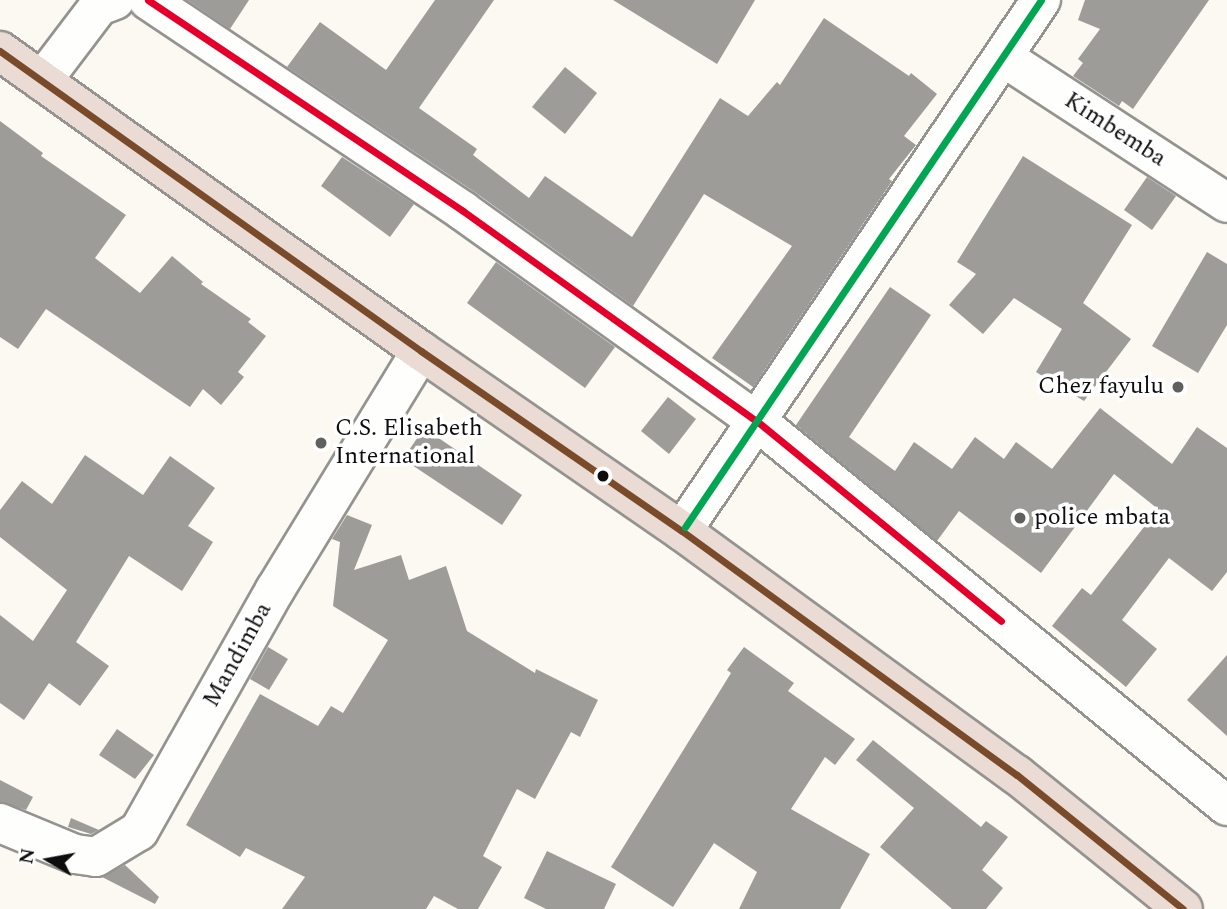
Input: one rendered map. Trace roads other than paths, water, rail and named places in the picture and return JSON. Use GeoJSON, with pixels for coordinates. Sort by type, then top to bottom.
{"type":"FeatureCollection","features":[{"type":"Feature","properties":{"kind":"highway"},"geometry":{"type":"LineString","coordinates":[[0,51],[421,351],[682,531],[1017,775],[1183,909]]}},
{"type":"Feature","properties":{"kind":"street"},"geometry":{"type":"LineString","coordinates":[[42,80],[99,6],[115,0]]}},
{"type":"Feature","properties":{"kind":"street"},"geometry":{"type":"LineString","coordinates":[[148,0],[463,211],[758,422],[1227,806]]}},
{"type":"Feature","properties":{"kind":"street"},"geometry":{"type":"LineString","coordinates":[[682,531],[1003,57],[1031,3]]}},
{"type":"Feature","properties":{"kind":"street","name":"Kimbemba"},"geometry":{"type":"LineString","coordinates":[[1003,57],[1227,203]]}},
{"type":"Feature","properties":{"kind":"street","name":"Mandimba"},"geometry":{"type":"LineString","coordinates":[[0,823],[75,854],[96,857],[139,831],[275,590],[421,351]]}},
{"type":"Feature","properties":{"kind":"place","name":"Chez fayulu"},"geometry":{"type":"Point","coordinates":[1178,387]}},
{"type":"Feature","properties":{"kind":"place","name":"C.S. Elisabeth International"},"geometry":{"type":"Point","coordinates":[321,443]}},
{"type":"Feature","properties":{"kind":"place","name":"police mbata"},"geometry":{"type":"Point","coordinates":[1020,518]}}]}
